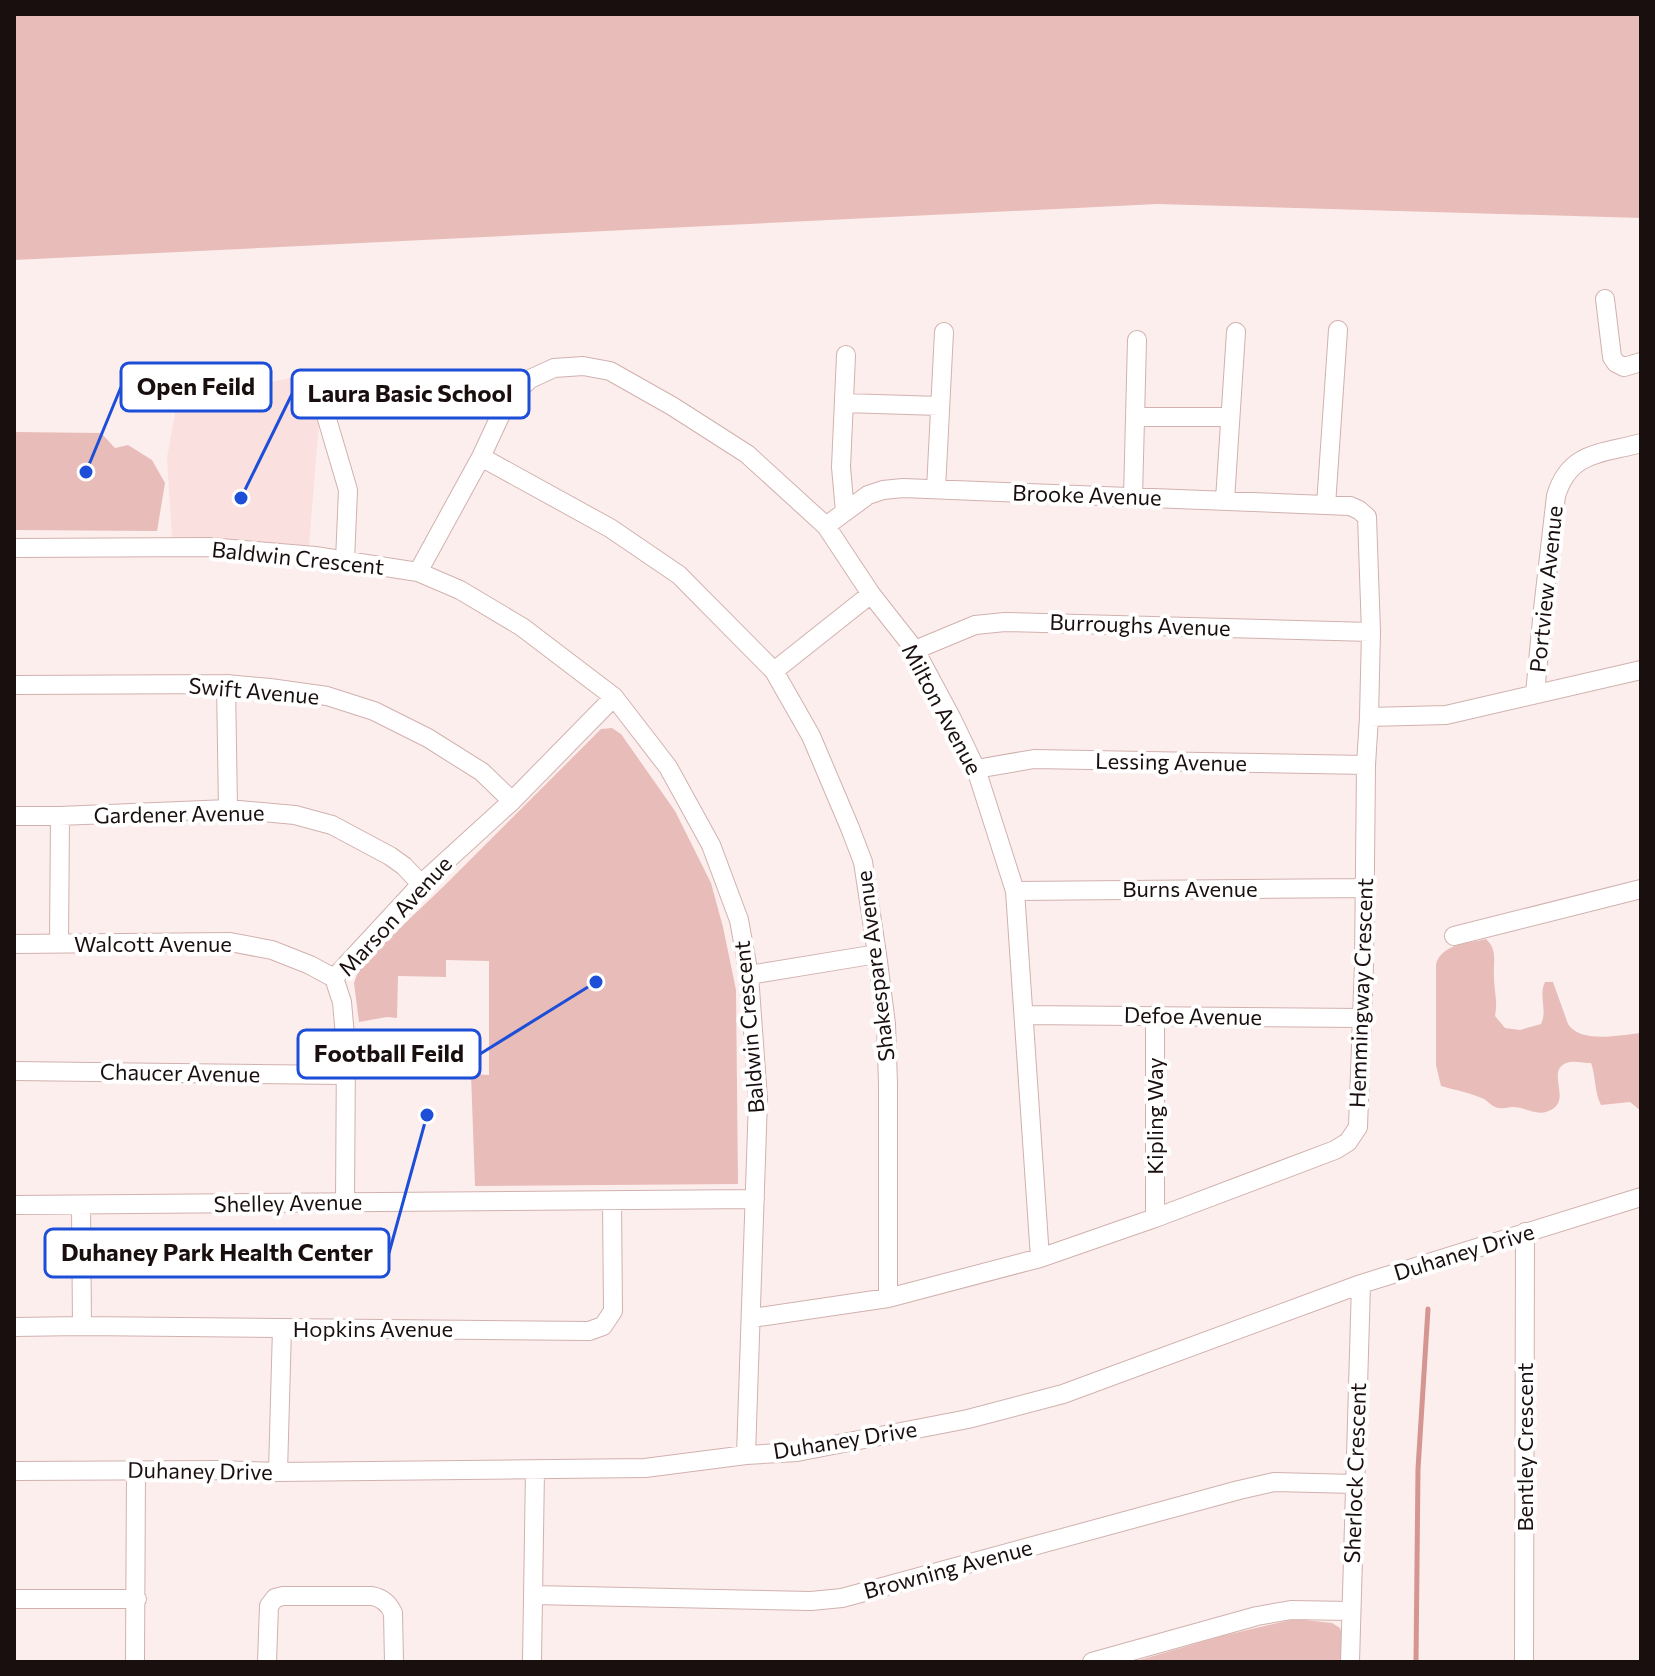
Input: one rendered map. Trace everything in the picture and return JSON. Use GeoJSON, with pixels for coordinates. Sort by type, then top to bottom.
{"type":"FeatureCollection","features":[{"type":"Feature","properties":{"kind":"street"},"geometry":{"type":"LineString","coordinates":[[1605,299],[1612,357],[1624,367],[1641,362]]}},
{"type":"Feature","properties":{"kind":"street"},"geometry":{"type":"LineString","coordinates":[[1326,505],[1338,330]]}},
{"type":"Feature","properties":{"kind":"street"},"geometry":{"type":"LineString","coordinates":[[936,489],[944,332]]}},
{"type":"Feature","properties":{"kind":"street"},"geometry":{"type":"LineString","coordinates":[[1225,500],[1236,332]]}},
{"type":"Feature","properties":{"kind":"street"},"geometry":{"type":"LineString","coordinates":[[1133,497],[1137,340]]}},
{"type":"Feature","properties":{"kind":"street"},"geometry":{"type":"LineString","coordinates":[[845,512],[841,467],[846,355]]}},
{"type":"Feature","properties":{"kind":"street","name":"Milton Avenue"},"geometry":{"type":"LineString","coordinates":[[481,457],[508,399],[530,379],[554,368],[583,366],[610,371],[747,454],[826,526],[871,594],[915,650],[976,769],[1015,891],[1040,1258]]}},
{"type":"Feature","properties":{"kind":"street"},"geometry":{"type":"LineString","coordinates":[[322,402],[348,490],[345,561]]}},
{"type":"Feature","properties":{"kind":"street"},"geometry":{"type":"LineString","coordinates":[[844,403],[940,406]]}},
{"type":"Feature","properties":{"kind":"street"},"geometry":{"type":"LineString","coordinates":[[1136,417],[1230,417]]}},
{"type":"Feature","properties":{"kind":"street","name":"Portview Avenue"},"geometry":{"type":"LineString","coordinates":[[1535,694],[1560,482],[1567,470],[1590,455],[1641,443]]}},
{"type":"Feature","properties":{"kind":"street"},"geometry":{"type":"LineString","coordinates":[[418,572],[481,457]]}},
{"type":"Feature","properties":{"kind":"street","name":"Shakespare Avenue"},"geometry":{"type":"LineString","coordinates":[[481,457],[610,528],[679,575],[774,671],[811,736],[863,862],[877,954],[886,1024],[888,1084],[888,1298]]}},
{"type":"Feature","properties":{"kind":"street","name":"Brooke Avenue"},"geometry":{"type":"LineString","coordinates":[[826,526],[868,495],[903,488],[1350,506],[1359,510]]}},
{"type":"Feature","properties":{"kind":"street","name":"Hemmingway Crescent"},"geometry":{"type":"LineString","coordinates":[[752,1318],[888,1298],[1040,1258],[1155,1218],[1335,1150],[1348,1142],[1358,1127],[1371,632],[1367,517],[1359,510]]}},
{"type":"Feature","properties":{"kind":"street","name":"Baldwin Crescent"},"geometry":{"type":"LineString","coordinates":[[14,548],[209,547],[315,556],[418,572],[460,590],[522,627],[614,697],[668,767],[711,845],[739,920],[749,975],[758,1099],[746,1455]]}},
{"type":"Feature","properties":{"kind":"street"},"geometry":{"type":"LineString","coordinates":[[774,671],[871,594]]}},
{"type":"Feature","properties":{"kind":"street","name":"Burroughs Avenue"},"geometry":{"type":"LineString","coordinates":[[915,650],[975,625],[1005,622],[1371,632]]}},
{"type":"Feature","properties":{"kind":"street"},"geometry":{"type":"LineString","coordinates":[[1369,717],[1446,715],[1641,670]]}},
{"type":"Feature","properties":{"kind":"street"},"geometry":{"type":"LineString","coordinates":[[226,684],[228,809]]}},
{"type":"Feature","properties":{"kind":"street","name":"Swift Avenue"},"geometry":{"type":"LineString","coordinates":[[14,685],[226,684],[327,696],[374,711],[428,738],[482,772],[512,801]]}},
{"type":"Feature","properties":{"kind":"street","name":"Marson Avenue"},"geometry":{"type":"LineString","coordinates":[[345,1202],[346,1047],[342,1002],[334,978],[421,884],[512,801],[614,697]]}},
{"type":"Feature","properties":{"kind":"street","name":"Lessing Avenue"},"geometry":{"type":"LineString","coordinates":[[976,769],[1034,759],[1366,765]]}},
{"type":"Feature","properties":{"kind":"street","name":"Gardener Avenue"},"geometry":{"type":"LineString","coordinates":[[14,816],[228,809],[295,815],[332,825],[390,856],[421,884]]}},
{"type":"Feature","properties":{"kind":"street"},"geometry":{"type":"LineString","coordinates":[[59,943],[60,816]]}},
{"type":"Feature","properties":{"kind":"street","name":"Burns Avenue"},"geometry":{"type":"LineString","coordinates":[[1015,891],[1365,888]]}},
{"type":"Feature","properties":{"kind":"street"},"geometry":{"type":"LineString","coordinates":[[1454,936],[1641,889]]}},
{"type":"Feature","properties":{"kind":"street","name":"Walcott Avenue"},"geometry":{"type":"LineString","coordinates":[[14,944],[230,942],[272,950],[334,978]]}},
{"type":"Feature","properties":{"kind":"street"},"geometry":{"type":"LineString","coordinates":[[749,975],[877,954]]}},
{"type":"Feature","properties":{"kind":"street","name":"Defoe Avenue"},"geometry":{"type":"LineString","coordinates":[[1024,1015],[1362,1018]]}},
{"type":"Feature","properties":{"kind":"street","name":"Kipling Way"},"geometry":{"type":"LineString","coordinates":[[1155,1015],[1155,1218]]}},
{"type":"Feature","properties":{"kind":"street","name":"Chaucer Avenue"},"geometry":{"type":"LineString","coordinates":[[14,1071],[345,1075]]}},
{"type":"Feature","properties":{"kind":"street","name":"Duhaney Drive"},"geometry":{"type":"LineString","coordinates":[[14,1471],[645,1468],[797,1452],[968,1419],[1063,1394],[1361,1284],[1641,1197]]}},
{"type":"Feature","properties":{"kind":"street","name":"Shelley Avenue"},"geometry":{"type":"LineString","coordinates":[[14,1205],[755,1199]]}},
{"type":"Feature","properties":{"kind":"street","name":"Hopkins Avenue"},"geometry":{"type":"LineString","coordinates":[[14,1327],[596,1329],[607,1322],[613,1311],[612,1201]]}},
{"type":"Feature","properties":{"kind":"street"},"geometry":{"type":"LineString","coordinates":[[81,1206],[82,1326]]}},
{"type":"Feature","properties":{"kind":"street","name":"Bentley Crescent"},"geometry":{"type":"LineString","coordinates":[[1524,1662],[1525,1232]]}},
{"type":"Feature","properties":{"kind":"street","name":"Sherlock Crescent"},"geometry":{"type":"LineString","coordinates":[[1350,1662],[1361,1284]]}},
{"type":"Feature","properties":{"kind":"street"},"geometry":{"type":"LineString","coordinates":[[278,1472],[282,1328]]}},
{"type":"Feature","properties":{"kind":"street"},"geometry":{"type":"LineString","coordinates":[[135,1662],[136,1470]]}},
{"type":"Feature","properties":{"kind":"street"},"geometry":{"type":"LineString","coordinates":[[532,1662],[535,1470]]}},
{"type":"Feature","properties":{"kind":"street","name":"Browning Avenue"},"geometry":{"type":"LineString","coordinates":[[533,1595],[811,1601],[842,1598],[1274,1482],[1356,1484]]}},
{"type":"Feature","properties":{"kind":"street"},"geometry":{"type":"LineString","coordinates":[[267,1662],[269,1606],[275,1598],[372,1596],[383,1600],[393,1613],[394,1662]]}},
{"type":"Feature","properties":{"kind":"street"},"geometry":{"type":"LineString","coordinates":[[14,1599],[137,1599]]}},
{"type":"Feature","properties":{"kind":"street"},"geometry":{"type":"LineString","coordinates":[[1092,1662],[1257,1616],[1291,1610],[1350,1611]]}},
{"type":"Feature","properties":{"kind":"shaded area"},"geometry":{"type":"Polygon","coordinates":[[[14,14],[1641,14],[1641,218],[1157,204],[14,260],[14,14]]]}},
{"type":"Feature","properties":{"kind":"shaded area"},"geometry":{"type":"Polygon","coordinates":[[[323,371],[309,546],[172,538],[167,458],[177,402],[323,371]]]}},
{"type":"Feature","properties":{"kind":"shaded area"},"geometry":{"type":"Polygon","coordinates":[[[14,432],[101,433],[115,448],[128,445],[152,460],[165,483],[157,531],[14,530],[14,432]]]}},
{"type":"Feature","properties":{"kind":"shaded area"},"geometry":{"type":"Polygon","coordinates":[[[612,728],[621,734],[675,811],[711,883],[736,990],[738,1184],[475,1186],[471,1074],[489,1075],[489,961],[446,960],[446,977],[398,976],[397,1018],[359,1022],[354,983],[360,966],[601,729],[612,728]]]}},
{"type":"Feature","properties":{"kind":"shaded area"},"geometry":{"type":"Polygon","coordinates":[[[1486,939],[1494,956],[1495,1016],[1505,1028],[1520,1030],[1541,1024],[1544,1014],[1543,987],[1545,982],[1553,982],[1568,1024],[1574,1030],[1602,1037],[1641,1033],[1641,1111],[1630,1102],[1601,1105],[1591,1063],[1572,1062],[1561,1067],[1558,1072],[1558,1103],[1543,1112],[1518,1107],[1498,1108],[1479,1097],[1441,1086],[1436,1065],[1436,964],[1450,948],[1486,939]]]}},
{"type":"Feature","properties":{"kind":"shaded area"},"geometry":{"type":"Polygon","coordinates":[[[1295,1619],[1332,1623],[1340,1628],[1344,1643],[1343,1662],[1133,1662],[1222,1636],[1295,1619]]]}},
{"type":"Feature","properties":{"kind":"waterway"},"geometry":{"type":"LineString","coordinates":[[1416,1662],[1418,1469],[1428,1309]]}},
{"type":"Feature","properties":{"kind":"place","name":"Open Feild"},"geometry":{"type":"Point","coordinates":[86,472]}},
{"type":"Feature","properties":{"kind":"place","name":"Laura Basic School"},"geometry":{"type":"Point","coordinates":[241,498]}},
{"type":"Feature","properties":{"kind":"place","name":"Football Feild"},"geometry":{"type":"Point","coordinates":[596,982]}},
{"type":"Feature","properties":{"kind":"place","name":"Duhaney Park Health Center"},"geometry":{"type":"Point","coordinates":[427,1115]}}]}
